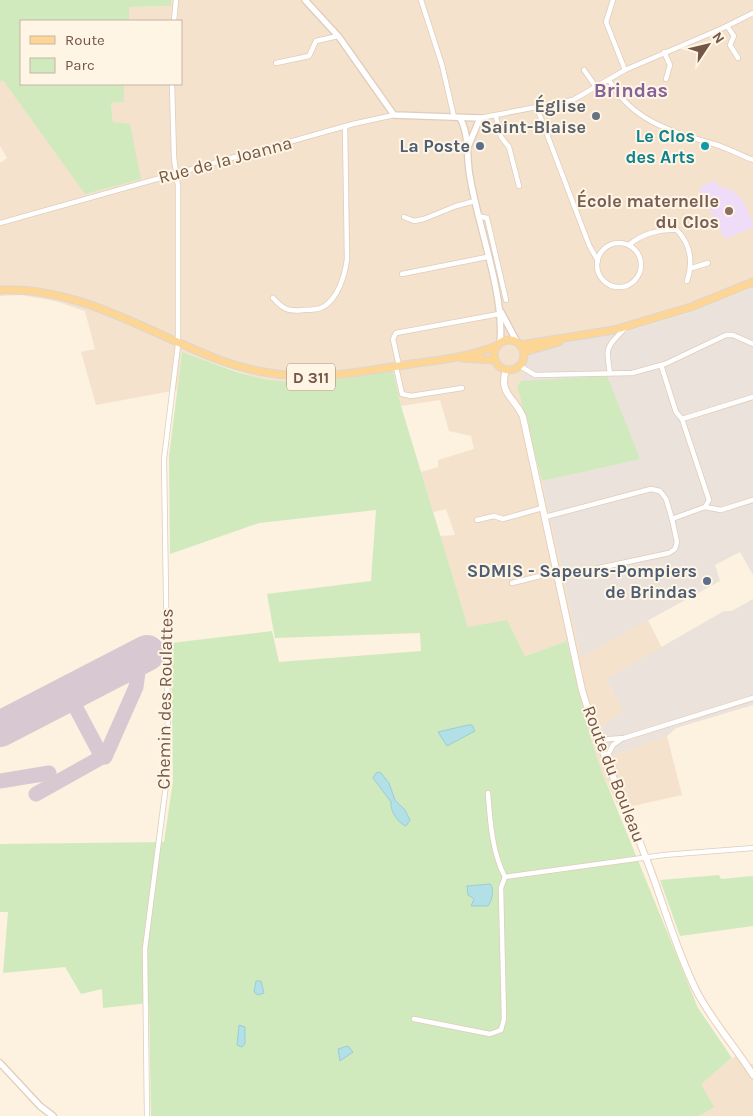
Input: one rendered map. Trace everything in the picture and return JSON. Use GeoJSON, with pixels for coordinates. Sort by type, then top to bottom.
{"type":"FeatureCollection","features":[{"type":"Feature","properties":{"kind":"main road"},"geometry":{"type":"LineString","coordinates":[[518,343],[524,352],[520,366],[506,370],[494,360],[498,344],[508,340],[518,343],[569,338],[626,327],[691,307],[753,282]]}},
{"type":"Feature","properties":{"kind":"main road","name":"D 311"},"geometry":{"type":"LineString","coordinates":[[0,290],[46,291],[80,301],[224,362],[273,375],[322,376],[397,366],[449,358],[498,344]]}},
{"type":"Feature","properties":{"kind":"main road"},"geometry":{"type":"LineString","coordinates":[[524,352],[569,338]]}},
{"type":"Feature","properties":{"kind":"main road","name":"D 311"},"geometry":{"type":"LineString","coordinates":[[449,358],[494,360]]}},
{"type":"Feature","properties":{"kind":"main road","name":"Route du Bouleau"},"geometry":{"type":"LineString","coordinates":[[506,370],[503,386],[524,417],[582,690],[597,740],[646,858],[695,989],[706,1010],[738,1051],[753,1075]]}},
{"type":"Feature","properties":{"kind":"street"},"geometry":{"type":"LineString","coordinates":[[174,20],[176,0]]}},
{"type":"Feature","properties":{"kind":"street"},"geometry":{"type":"LineString","coordinates":[[306,0],[338,36],[394,115]]}},
{"type":"Feature","properties":{"kind":"street"},"geometry":{"type":"LineString","coordinates":[[421,0],[457,118],[466,133],[470,177],[498,305],[498,344]]}},
{"type":"Feature","properties":{"kind":"street"},"geometry":{"type":"LineString","coordinates":[[613,0],[606,22],[625,70]]}},
{"type":"Feature","properties":{"kind":"street"},"geometry":{"type":"LineString","coordinates":[[468,147],[480,118],[496,117],[573,100],[625,70],[753,13]]}},
{"type":"Feature","properties":{"kind":"street"},"geometry":{"type":"LineString","coordinates":[[727,26],[734,36],[730,45],[738,58]]}},
{"type":"Feature","properties":{"kind":"street"},"geometry":{"type":"LineString","coordinates":[[276,63],[309,56],[316,41],[338,36]]}},
{"type":"Feature","properties":{"kind":"street"},"geometry":{"type":"LineString","coordinates":[[664,52],[670,65],[666,79]]}},
{"type":"Feature","properties":{"kind":"street"},"geometry":{"type":"LineString","coordinates":[[584,70],[596,87]]}},
{"type":"Feature","properties":{"kind":"street"},"geometry":{"type":"LineString","coordinates":[[609,80],[628,106],[658,126],[670,132],[729,149],[753,160]]}},
{"type":"Feature","properties":{"kind":"street","name":"Chemin des Roulattes"},"geometry":{"type":"LineString","coordinates":[[147,1116],[145,949],[167,777],[164,459],[178,342],[176,173],[172,85]]}},
{"type":"Feature","properties":{"kind":"street"},"geometry":{"type":"LineString","coordinates":[[537,108],[557,165],[589,245],[598,261],[600,275],[605,281],[618,287],[626,286],[638,277],[641,263],[635,249],[628,245],[622,243],[609,245],[600,254],[598,261]]}},
{"type":"Feature","properties":{"kind":"street","name":"Rue de la Joanna"},"geometry":{"type":"LineString","coordinates":[[0,223],[346,126],[394,115],[480,118]]}},
{"type":"Feature","properties":{"kind":"street"},"geometry":{"type":"LineString","coordinates":[[496,117],[501,137],[509,147],[519,186]]}},
{"type":"Feature","properties":{"kind":"street"},"geometry":{"type":"LineString","coordinates":[[466,133],[473,118]]}},
{"type":"Feature","properties":{"kind":"street"},"geometry":{"type":"LineString","coordinates":[[273,298],[282,309],[290,311],[319,309],[327,304],[345,275],[348,259],[346,126]]}},
{"type":"Feature","properties":{"kind":"street"},"geometry":{"type":"LineString","coordinates":[[404,217],[414,221],[424,219],[456,206],[475,201]]}},
{"type":"Feature","properties":{"kind":"street"},"geometry":{"type":"LineString","coordinates":[[478,216],[487,218],[506,300]]}},
{"type":"Feature","properties":{"kind":"street"},"geometry":{"type":"LineString","coordinates":[[628,245],[635,239],[654,232],[677,230],[686,244],[692,268],[687,281]]}},
{"type":"Feature","properties":{"kind":"street"},"geometry":{"type":"LineString","coordinates":[[402,274],[488,258]]}},
{"type":"Feature","properties":{"kind":"street"},"geometry":{"type":"LineString","coordinates":[[692,268],[708,263]]}},
{"type":"Feature","properties":{"kind":"street"},"geometry":{"type":"LineString","coordinates":[[498,305],[518,343]]}},
{"type":"Feature","properties":{"kind":"street"},"geometry":{"type":"LineString","coordinates":[[462,388],[411,396],[402,394],[393,339],[396,333],[499,314]]}},
{"type":"Feature","properties":{"kind":"street"},"geometry":{"type":"LineString","coordinates":[[610,373],[606,353],[608,344],[626,327]]}},
{"type":"Feature","properties":{"kind":"street"},"geometry":{"type":"LineString","coordinates":[[520,366],[535,375],[632,373],[661,365],[726,335],[733,335],[753,344]]}},
{"type":"Feature","properties":{"kind":"street"},"geometry":{"type":"LineString","coordinates":[[661,365],[676,412],[682,419],[709,500],[705,507]]}},
{"type":"Feature","properties":{"kind":"street"},"geometry":{"type":"LineString","coordinates":[[682,419],[753,397]]}},
{"type":"Feature","properties":{"kind":"street"},"geometry":{"type":"LineString","coordinates":[[512,583],[669,553],[678,542],[666,499],[660,491],[651,489],[545,517]]}},
{"type":"Feature","properties":{"kind":"street"},"geometry":{"type":"LineString","coordinates":[[672,519],[705,507],[721,510],[753,500]]}},
{"type":"Feature","properties":{"kind":"street"},"geometry":{"type":"LineString","coordinates":[[477,520],[494,516],[503,519],[542,508]]}},
{"type":"Feature","properties":{"kind":"street"},"geometry":{"type":"LineString","coordinates":[[597,740],[624,738],[753,698]]}},
{"type":"Feature","properties":{"kind":"street"},"geometry":{"type":"LineString","coordinates":[[605,761],[613,745],[624,738]]}},
{"type":"Feature","properties":{"kind":"street"},"geometry":{"type":"LineString","coordinates":[[414,1019],[490,1034],[501,1030],[504,1019],[501,888],[505,877],[501,869],[490,817],[488,793]]}},
{"type":"Feature","properties":{"kind":"street"},"geometry":{"type":"LineString","coordinates":[[505,877],[646,858],[753,848]]}},
{"type":"Feature","properties":{"kind":"street"},"geometry":{"type":"LineString","coordinates":[[0,1063],[47,1114],[53,1116]]}},
{"type":"Feature","properties":{"kind":"shaded area"},"geometry":{"type":"Polygon","coordinates":[[[171,0],[753,0],[753,288],[692,312],[622,333],[570,341],[529,354],[521,381],[517,386],[542,481],[581,656],[648,620],[662,648],[606,679],[623,710],[609,757],[667,736],[682,795],[619,809],[602,772],[590,736],[567,641],[525,656],[468,627],[440,536],[455,535],[446,509],[433,512],[421,472],[438,467],[438,460],[474,449],[471,436],[449,431],[440,400],[401,406],[393,371],[318,383],[284,382],[254,377],[182,352],[177,390],[96,405],[81,352],[95,349],[85,311],[55,301],[21,295],[0,296],[0,163],[7,158],[0,146],[0,82],[3,79],[113,122],[111,103],[124,102],[124,85],[182,85],[182,20],[129,20],[129,7],[170,6],[171,0]]]}},
{"type":"Feature","properties":{"kind":"shaded area","name":"École maternelle du Clos"},"geometry":{"type":"Polygon","coordinates":[[[715,180],[720,188],[726,186],[728,191],[731,189],[742,199],[753,227],[725,239],[699,188],[715,180]]]}},
{"type":"Feature","properties":{"kind":"shaded area"},"geometry":{"type":"Polygon","coordinates":[[[753,288],[753,575],[740,552],[715,565],[720,581],[581,657],[542,481],[640,458],[521,381],[529,354],[570,341],[622,333],[692,312],[753,288]]]}},
{"type":"Feature","properties":{"kind":"shaded area"},"geometry":{"type":"Polygon","coordinates":[[[753,599],[753,705],[676,728],[667,736],[609,757],[599,730],[623,710],[606,679],[724,611],[732,611],[753,599]]]}},
{"type":"Feature","properties":{"kind":"shaded area"},"geometry":{"type":"Polygon","coordinates":[[[742,1051],[750,1065],[753,1063],[753,1116],[699,1116],[713,1107],[700,1084],[742,1051]]]}},
{"type":"Feature","properties":{"kind":"green space"},"geometry":{"type":"Polygon","coordinates":[[[0,0],[171,0],[171,6],[129,7],[129,20],[20,20],[20,85],[124,85],[124,102],[111,103],[113,122],[130,124],[141,179],[85,194],[3,80],[0,82],[0,0]]]}},
{"type":"Feature","properties":{"kind":"green space"},"geometry":{"type":"Polygon","coordinates":[[[182,352],[236,372],[290,382],[324,381],[393,371],[401,406],[468,627],[507,620],[525,656],[567,641],[590,736],[602,772],[698,1008],[732,1058],[701,1084],[714,1107],[699,1116],[151,1116],[149,1003],[103,1008],[102,989],[81,994],[65,967],[3,973],[8,912],[0,912],[0,844],[164,842],[173,781],[171,643],[272,631],[279,662],[421,651],[420,633],[275,638],[267,594],[371,581],[376,510],[259,523],[170,554],[169,456],[182,352]]]}},
{"type":"Feature","properties":{"kind":"green space"},"geometry":{"type":"Polygon","coordinates":[[[607,376],[640,459],[542,481],[517,386],[521,381],[607,376]]]}},
{"type":"Feature","properties":{"kind":"green space"},"geometry":{"type":"Polygon","coordinates":[[[719,875],[721,879],[753,876],[753,926],[680,936],[660,880],[719,875]]]}},
{"type":"Feature","properties":{"kind":"water"},"geometry":{"type":"Polygon","coordinates":[[[472,725],[475,731],[447,746],[438,732],[472,725]]]}},
{"type":"Feature","properties":{"kind":"water"},"geometry":{"type":"Polygon","coordinates":[[[380,772],[389,783],[395,800],[405,810],[410,820],[406,826],[395,816],[391,802],[373,778],[376,773],[380,772]]]}},
{"type":"Feature","properties":{"kind":"water"},"geometry":{"type":"Polygon","coordinates":[[[490,884],[492,886],[492,895],[488,906],[471,906],[474,899],[468,895],[467,886],[490,884]]]}},
{"type":"Feature","properties":{"kind":"water"},"geometry":{"type":"Polygon","coordinates":[[[256,981],[261,981],[264,993],[258,995],[254,992],[256,981]]]}},
{"type":"Feature","properties":{"kind":"water"},"geometry":{"type":"Polygon","coordinates":[[[239,1025],[245,1027],[245,1044],[242,1047],[237,1045],[239,1025]]]}},
{"type":"Feature","properties":{"kind":"water"},"geometry":{"type":"Polygon","coordinates":[[[348,1046],[353,1052],[340,1061],[338,1049],[348,1046]]]}},
{"type":"Feature","properties":{"kind":"taxiway"},"geometry":{"type":"LineString","coordinates":[[105,757],[136,687],[140,657]]}},
{"type":"Feature","properties":{"kind":"taxiway"},"geometry":{"type":"LineString","coordinates":[[36,794],[102,757],[68,693]]}},
{"type":"Feature","properties":{"kind":"taxiway"},"geometry":{"type":"LineString","coordinates":[[0,781],[49,773]]}},
{"type":"Feature","properties":{"kind":"runway"},"geometry":{"type":"LineString","coordinates":[[0,729],[147,653]]}},
{"type":"Feature","properties":{"kind":"place","name":"Église Saint-Blaise"},"geometry":{"type":"Point","coordinates":[596,116]}},
{"type":"Feature","properties":{"kind":"place","name":"La Poste"},"geometry":{"type":"Point","coordinates":[480,146]}},
{"type":"Feature","properties":{"kind":"place","name":"Le Clos des Arts"},"geometry":{"type":"Point","coordinates":[705,146]}},
{"type":"Feature","properties":{"kind":"place","name":"École maternelle du Clos"},"geometry":{"type":"Point","coordinates":[729,211]}},
{"type":"Feature","properties":{"kind":"place","name":"SDMIS - Sapeurs-Pompiers de Brindas"},"geometry":{"type":"Point","coordinates":[707,581]}},
{"type":"Feature","properties":{"kind":"district","name":"Brindas"},"geometry":{"type":"Point","coordinates":[631,90]}}]}
